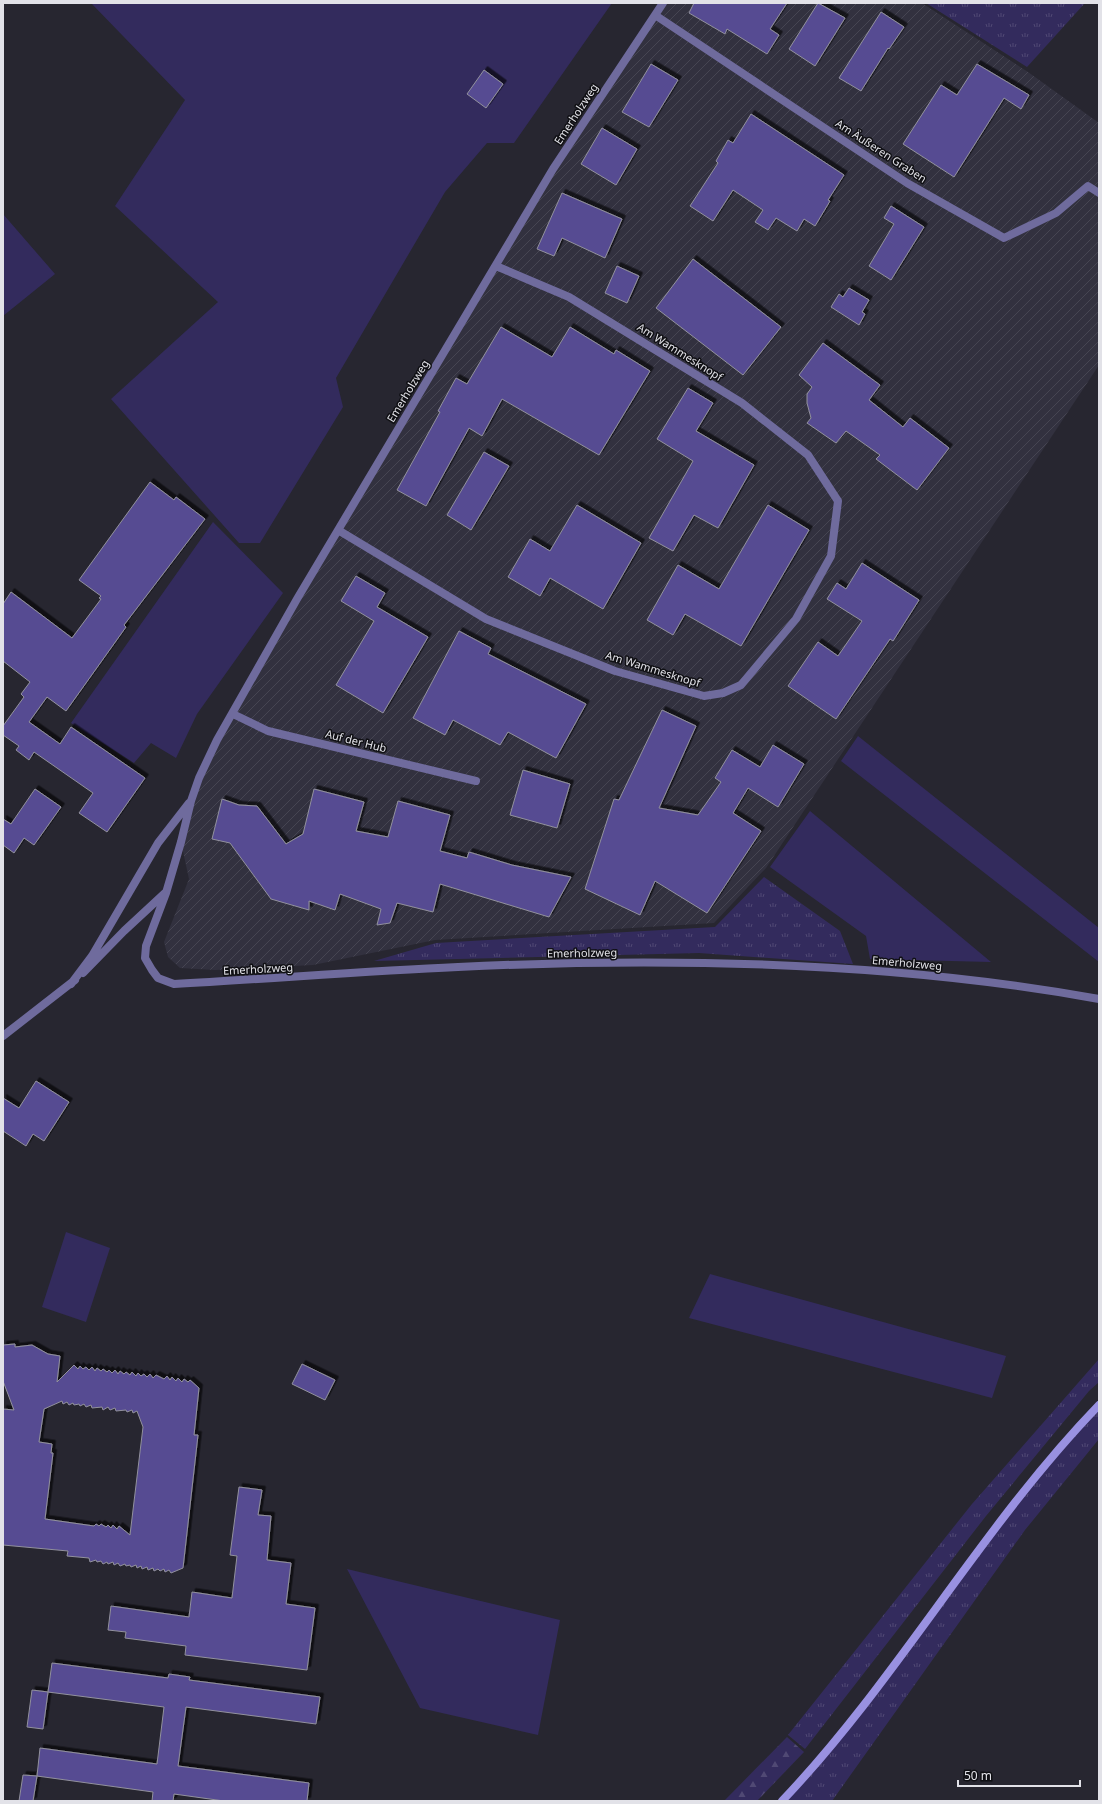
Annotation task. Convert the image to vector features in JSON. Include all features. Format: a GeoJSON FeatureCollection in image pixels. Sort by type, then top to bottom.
{"type":"FeatureCollection","features":[{"type":"Feature","properties":{"kind":"main road"},"geometry":{"type":"LineString","coordinates":[[782,1801],[816,1766],[859,1711],[1014,1503],[1099,1405]]}},
{"type":"Feature","properties":{"kind":"street","name":"Emerholzweg"},"geometry":{"type":"LineString","coordinates":[[662,3],[553,169],[338,530],[205,765],[191,801],[166,893],[146,946],[145,958],[158,978],[174,984],[457,967],[562,964],[712,963],[862,970],[954,978],[1046,989],[1099,999]]}},
{"type":"Feature","properties":{"kind":"street","name":"Am Äußeren Graben"},"geometry":{"type":"LineString","coordinates":[[655,15],[907,183],[1004,238],[1056,213],[1088,186],[1099,193]]}},
{"type":"Feature","properties":{"kind":"street","name":"Am Wammesknopf"},"geometry":{"type":"LineString","coordinates":[[338,530],[486,618],[615,671],[704,696],[723,693],[741,685],[796,619],[831,556],[838,501],[808,455],[742,403],[569,297],[496,266]]}},
{"type":"Feature","properties":{"kind":"street","name":"Auf der Hub"},"geometry":{"type":"LineString","coordinates":[[233,714],[268,731],[476,781]]}},
{"type":"Feature","properties":{"kind":"street","name":"Emerholzweg"},"geometry":{"type":"LineString","coordinates":[[71,984],[92,956],[158,844],[191,801]]}},
{"type":"Feature","properties":{"kind":"street","name":"Emerholzweg"},"geometry":{"type":"LineString","coordinates":[[3,1036],[92,966],[140,916],[166,893]]}},
{"type":"Feature","properties":{"kind":"shaded area"},"geometry":{"type":"Polygon","coordinates":[[[663,3],[922,3],[1028,72],[1099,123],[1099,365],[766,868],[714,923],[435,940],[313,965],[215,970],[180,968],[168,957],[164,942],[189,879],[181,842],[205,765],[217,740],[553,169],[663,3]]]}},
{"type":"Feature","properties":{"kind":"green space"},"geometry":{"type":"Polygon","coordinates":[[[91,3],[612,3],[514,143],[487,143],[445,192],[336,378],[343,407],[260,543],[239,543],[111,399],[218,302],[115,206],[185,100],[91,3]]]}},
{"type":"Feature","properties":{"kind":"green space"},"geometry":{"type":"Polygon","coordinates":[[[926,3],[1085,3],[1027,67],[926,3]]]}},
{"type":"Feature","properties":{"kind":"green space"},"geometry":{"type":"Polygon","coordinates":[[[3,214],[55,274],[3,316],[3,214]]]}},
{"type":"Feature","properties":{"kind":"green space"},"geometry":{"type":"Polygon","coordinates":[[[213,522],[283,593],[197,714],[176,758],[151,743],[134,763],[71,723],[213,522]]]}},
{"type":"Feature","properties":{"kind":"green space"},"geometry":{"type":"Polygon","coordinates":[[[858,736],[1099,928],[1099,962],[841,761],[858,736]]]}},
{"type":"Feature","properties":{"kind":"green space"},"geometry":{"type":"Polygon","coordinates":[[[810,811],[991,962],[870,959],[866,936],[770,867],[810,811]]]}},
{"type":"Feature","properties":{"kind":"green space"},"geometry":{"type":"Polygon","coordinates":[[[764,877],[840,931],[853,964],[699,953],[374,961],[436,943],[715,927],[764,877]]]}},
{"type":"Feature","properties":{"kind":"green space"},"geometry":{"type":"Polygon","coordinates":[[[66,1232],[110,1248],[86,1322],[42,1307],[66,1232]]]}},
{"type":"Feature","properties":{"kind":"green space"},"geometry":{"type":"Polygon","coordinates":[[[710,1274],[1006,1356],[992,1398],[689,1318],[710,1274]]]}},
{"type":"Feature","properties":{"kind":"green space"},"geometry":{"type":"Polygon","coordinates":[[[1099,1359],[1099,1382],[1089,1391],[986,1516],[805,1749],[788,1735],[972,1504],[1099,1359]]]}},
{"type":"Feature","properties":{"kind":"green space"},"geometry":{"type":"Polygon","coordinates":[[[1099,1405],[1099,1439],[1025,1530],[832,1801],[782,1801],[816,1766],[1014,1503],[1099,1405]]]}},
{"type":"Feature","properties":{"kind":"green space"},"geometry":{"type":"Polygon","coordinates":[[[347,1569],[560,1620],[538,1735],[420,1708],[347,1569]]]}},
{"type":"Feature","properties":{"kind":"green space"},"geometry":{"type":"Polygon","coordinates":[[[787,1737],[804,1752],[757,1801],[724,1801],[787,1737]]]}},
{"type":"Feature","properties":{"kind":"building"},"geometry":{"type":"Polygon","coordinates":[[[694,3],[787,3],[770,29],[779,35],[767,54],[727,29],[725,34],[689,13],[694,3]]]}},
{"type":"Feature","properties":{"kind":"building"},"geometry":{"type":"Polygon","coordinates":[[[818,3],[845,18],[815,66],[789,49],[818,3]]]}},
{"type":"Feature","properties":{"kind":"building"},"geometry":{"type":"Polygon","coordinates":[[[881,12],[904,27],[889,49],[888,48],[861,91],[839,78],[881,12]]]}},
{"type":"Feature","properties":{"kind":"building"},"geometry":{"type":"Polygon","coordinates":[[[651,64],[678,80],[649,127],[622,112],[651,64]]]}},
{"type":"Feature","properties":{"kind":"building"},"geometry":{"type":"Polygon","coordinates":[[[977,64],[1029,95],[1021,109],[1004,98],[954,177],[903,144],[941,85],[957,95],[977,64]]]}},
{"type":"Feature","properties":{"kind":"building"},"geometry":{"type":"Polygon","coordinates":[[[484,70],[503,84],[486,108],[467,94],[484,70]]]}},
{"type":"Feature","properties":{"kind":"building"},"geometry":{"type":"Polygon","coordinates":[[[751,114],[844,175],[828,200],[830,201],[815,226],[804,219],[797,231],[776,218],[768,230],[755,222],[763,210],[733,190],[713,221],[690,206],[718,163],[716,161],[728,140],[733,143],[751,114]]]}},
{"type":"Feature","properties":{"kind":"building"},"geometry":{"type":"Polygon","coordinates":[[[602,128],[637,149],[616,185],[581,164],[602,128]]]}},
{"type":"Feature","properties":{"kind":"building"},"geometry":{"type":"Polygon","coordinates":[[[562,193],[622,219],[605,258],[562,238],[554,256],[537,249],[562,193]]]}},
{"type":"Feature","properties":{"kind":"building"},"geometry":{"type":"Polygon","coordinates":[[[891,206],[924,227],[891,280],[869,266],[894,224],[884,218],[891,206]]]}},
{"type":"Feature","properties":{"kind":"building"},"geometry":{"type":"Polygon","coordinates":[[[693,259],[781,327],[743,375],[656,308],[693,259]]]}},
{"type":"Feature","properties":{"kind":"building"},"geometry":{"type":"Polygon","coordinates":[[[617,266],[639,276],[627,303],[605,293],[617,266]]]}},
{"type":"Feature","properties":{"kind":"building"},"geometry":{"type":"Polygon","coordinates":[[[849,288],[869,300],[862,312],[865,314],[859,325],[831,307],[839,294],[843,297],[849,288]]]}},
{"type":"Feature","properties":{"kind":"building"},"geometry":{"type":"Polygon","coordinates":[[[501,327],[552,357],[570,327],[614,354],[616,350],[650,371],[599,455],[502,399],[482,436],[469,428],[426,506],[397,490],[440,412],[438,411],[456,378],[467,384],[501,327]]]}},
{"type":"Feature","properties":{"kind":"building"},"geometry":{"type":"Polygon","coordinates":[[[823,343],[880,385],[869,400],[903,427],[910,418],[949,448],[917,490],[876,459],[880,455],[846,431],[836,443],[807,423],[811,418],[807,403],[807,394],[812,387],[799,375],[823,343]]]}},
{"type":"Feature","properties":{"kind":"building"},"geometry":{"type":"Polygon","coordinates":[[[688,388],[713,403],[696,431],[754,465],[718,528],[694,515],[673,551],[649,538],[693,461],[657,439],[688,388]]]}},
{"type":"Feature","properties":{"kind":"building"},"geometry":{"type":"Polygon","coordinates":[[[484,452],[509,466],[471,530],[447,515],[484,452]]]}},
{"type":"Feature","properties":{"kind":"building"},"geometry":{"type":"Polygon","coordinates":[[[150,482],[174,500],[176,497],[205,519],[124,625],[126,627],[66,711],[47,697],[29,722],[60,744],[71,727],[145,778],[107,832],[79,813],[93,793],[34,752],[29,760],[16,750],[19,746],[3,735],[3,726],[24,697],[21,694],[30,682],[3,661],[3,604],[11,592],[72,638],[101,599],[99,598],[101,596],[79,580],[150,482]]]}},
{"type":"Feature","properties":{"kind":"building"},"geometry":{"type":"Polygon","coordinates":[[[577,505],[641,543],[603,609],[550,578],[540,596],[508,577],[530,539],[550,551],[577,505]]]}},
{"type":"Feature","properties":{"kind":"building"},"geometry":{"type":"Polygon","coordinates":[[[768,505],[809,530],[741,646],[685,614],[673,635],[647,620],[678,565],[719,589],[768,505]]]}},
{"type":"Feature","properties":{"kind":"building"},"geometry":{"type":"Polygon","coordinates":[[[862,563],[919,600],[893,641],[890,639],[836,719],[788,686],[818,642],[838,656],[862,621],[827,599],[837,583],[846,589],[862,563]]]}},
{"type":"Feature","properties":{"kind":"building"},"geometry":{"type":"Polygon","coordinates":[[[356,576],[385,593],[377,607],[428,637],[383,713],[336,685],[374,621],[341,601],[356,576]]]}},
{"type":"Feature","properties":{"kind":"building"},"geometry":{"type":"Polygon","coordinates":[[[459,631],[491,648],[488,654],[586,704],[556,758],[508,732],[500,745],[453,720],[445,735],[413,718],[459,631]]]}},
{"type":"Feature","properties":{"kind":"building"},"geometry":{"type":"Polygon","coordinates":[[[662,710],[696,726],[659,808],[698,815],[721,782],[715,778],[732,750],[760,767],[773,745],[804,764],[778,807],[748,788],[733,813],[761,831],[707,913],[655,881],[640,915],[585,889],[614,799],[619,800],[662,710]]]}},
{"type":"Feature","properties":{"kind":"building"},"geometry":{"type":"Polygon","coordinates":[[[523,770],[570,784],[557,828],[510,815],[523,770]]]}},
{"type":"Feature","properties":{"kind":"building"},"geometry":{"type":"Polygon","coordinates":[[[35,789],[61,807],[34,845],[24,838],[14,853],[3,845],[3,819],[11,824],[35,789]]]}},
{"type":"Feature","properties":{"kind":"building"},"geometry":{"type":"Polygon","coordinates":[[[314,789],[364,802],[356,831],[388,837],[398,801],[450,815],[440,851],[467,858],[469,852],[512,865],[571,877],[549,917],[440,884],[433,912],[397,903],[390,923],[377,925],[381,909],[340,894],[335,910],[309,901],[309,910],[271,899],[230,843],[212,839],[222,799],[239,805],[257,806],[286,844],[303,834],[314,789]]]}},
{"type":"Feature","properties":{"kind":"building"},"geometry":{"type":"Polygon","coordinates":[[[36,1081],[69,1102],[44,1141],[33,1134],[26,1146],[3,1131],[3,1098],[19,1108],[36,1081]]]}},
{"type":"Feature","properties":{"kind":"building"},"geometry":{"type":"Polygon","coordinates":[[[15,1344],[15,1347],[32,1345],[48,1354],[60,1356],[57,1382],[74,1365],[78,1369],[80,1366],[83,1369],[86,1367],[89,1370],[92,1367],[95,1371],[97,1368],[101,1371],[103,1369],[107,1372],[109,1370],[112,1373],[115,1370],[118,1374],[120,1371],[124,1374],[126,1372],[130,1375],[132,1372],[136,1376],[138,1373],[141,1376],[144,1374],[147,1377],[150,1374],[153,1378],[156,1375],[164,1379],[167,1376],[170,1380],[172,1377],[176,1381],[178,1378],[182,1382],[184,1379],[188,1382],[190,1380],[199,1388],[194,1435],[198,1435],[183,1568],[171,1573],[169,1570],[165,1572],[164,1569],[154,1571],[153,1568],[148,1570],[147,1567],[142,1569],[141,1566],[137,1568],[136,1565],[131,1567],[130,1565],[126,1566],[125,1564],[120,1566],[118,1563],[114,1565],[113,1562],[103,1564],[101,1561],[97,1562],[96,1560],[90,1562],[89,1558],[67,1556],[68,1551],[3,1545],[3,1409],[14,1410],[3,1381],[3,1345],[15,1344]],[[62,1401],[44,1409],[39,1442],[52,1444],[51,1453],[53,1453],[45,1519],[94,1526],[96,1524],[99,1526],[101,1524],[106,1527],[108,1525],[111,1528],[113,1525],[117,1529],[119,1526],[130,1535],[143,1427],[137,1411],[133,1413],[132,1410],[127,1412],[126,1410],[116,1411],[115,1408],[110,1410],[108,1407],[103,1410],[102,1407],[92,1408],[91,1405],[86,1407],[84,1404],[80,1406],[79,1404],[74,1405],[73,1403],[69,1405],[67,1402],[63,1404],[62,1401]]]}},
{"type":"Feature","properties":{"kind":"building"},"geometry":{"type":"Polygon","coordinates":[[[302,1364],[335,1380],[325,1400],[292,1384],[302,1364]]]}},
{"type":"Feature","properties":{"kind":"building"},"geometry":{"type":"Polygon","coordinates":[[[239,1487],[262,1490],[258,1515],[271,1516],[267,1560],[291,1563],[286,1604],[315,1608],[307,1670],[185,1655],[186,1646],[125,1638],[126,1632],[108,1630],[111,1606],[189,1617],[192,1592],[232,1598],[237,1556],[230,1555],[239,1487]]]}},
{"type":"Feature","properties":{"kind":"building"},"geometry":{"type":"Polygon","coordinates":[[[52,1663],[168,1678],[169,1674],[190,1677],[189,1680],[320,1697],[316,1724],[186,1707],[178,1766],[309,1783],[307,1801],[224,1801],[174,1794],[173,1801],[152,1801],[153,1792],[37,1776],[40,1748],[157,1764],[164,1707],[48,1692],[52,1663]]]}},
{"type":"Feature","properties":{"kind":"building"},"geometry":{"type":"Polygon","coordinates":[[[32,1690],[48,1692],[43,1729],[27,1727],[32,1690]]]}},
{"type":"Feature","properties":{"kind":"building"},"geometry":{"type":"Polygon","coordinates":[[[23,1775],[37,1776],[33,1801],[19,1801],[23,1775]]]}}]}
